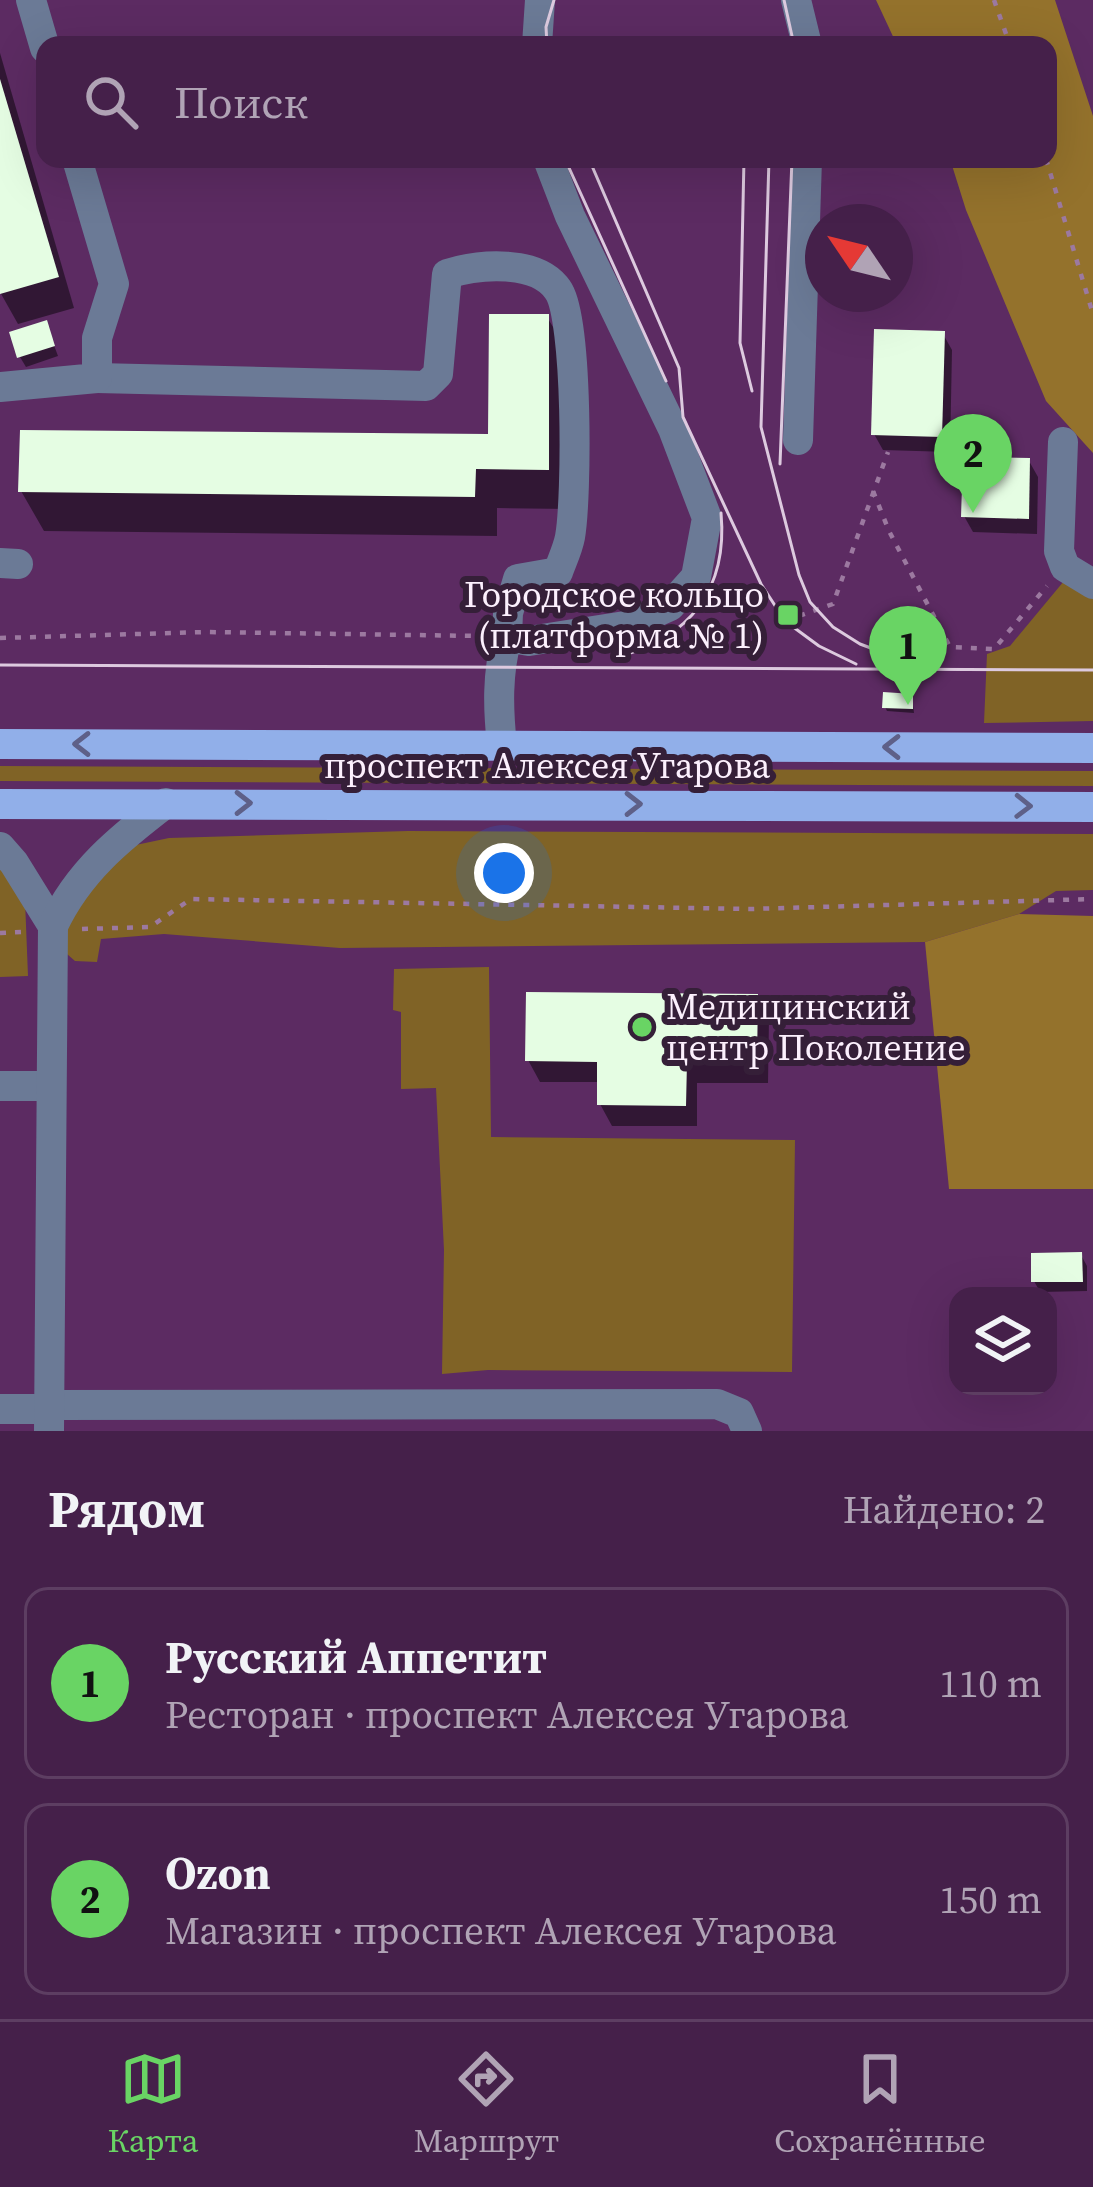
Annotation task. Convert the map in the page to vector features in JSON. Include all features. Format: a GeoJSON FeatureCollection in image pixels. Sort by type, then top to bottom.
{"type":"FeatureCollection","features":[{"type":"Feature","properties":{"kind":"main road","name":"проспект Алексея Угарова"},"geometry":{"type":"LineString","coordinates":[[0,744],[1093,748]]}},
{"type":"Feature","properties":{"kind":"main road","name":"проспект Алексея Угарова"},"geometry":{"type":"LineString","coordinates":[[0,804],[1093,807]]}},
{"type":"Feature","properties":{"kind":"lane"},"geometry":{"type":"LineString","coordinates":[[31,0],[42,36]]}},
{"type":"Feature","properties":{"kind":"lane"},"geometry":{"type":"LineString","coordinates":[[538,36],[540,0]]}},
{"type":"Feature","properties":{"kind":"lane"},"geometry":{"type":"LineString","coordinates":[[796,0],[805,36]]}},
{"type":"Feature","properties":{"kind":"lane"},"geometry":{"type":"LineString","coordinates":[[80,168],[114,284],[97,338],[97,378]]}},
{"type":"Feature","properties":{"kind":"lane"},"geometry":{"type":"LineString","coordinates":[[507,637],[529,641],[625,626],[670,606],[696,577],[706,518],[674,429],[570,216],[551,168]]}},
{"type":"Feature","properties":{"kind":"lane"},"geometry":{"type":"LineString","coordinates":[[798,440],[807,168]]}},
{"type":"Feature","properties":{"kind":"lane"},"geometry":{"type":"LineString","coordinates":[[0,387],[97,378],[426,386],[438,374],[447,274],[466,268],[535,270],[556,286],[568,308],[573,350],[570,538],[558,572],[513,578],[500,660],[502,746]]}},
{"type":"Feature","properties":{"kind":"lane"},"geometry":{"type":"LineString","coordinates":[[1063,442],[1059,551],[1065,567],[1093,584]]}},
{"type":"Feature","properties":{"kind":"lane"},"geometry":{"type":"LineString","coordinates":[[49,1415],[53,928],[67,896],[90,867],[166,802]]}},
{"type":"Feature","properties":{"kind":"lane"},"geometry":{"type":"LineString","coordinates":[[0,847],[53,928]]}},
{"type":"Feature","properties":{"kind":"lane"},"geometry":{"type":"LineString","coordinates":[[0,1086],[51,1086]]}},
{"type":"Feature","properties":{"kind":"lane"},"geometry":{"type":"LineString","coordinates":[[0,1409],[49,1415],[717,1404],[739,1413],[747,1431]]}},
{"type":"Feature","properties":{"kind":"path"},"geometry":{"type":"LineString","coordinates":[[994,0],[1007,36]]}},
{"type":"Feature","properties":{"kind":"path"},"geometry":{"type":"LineString","coordinates":[[1049,168],[1093,314]]}},
{"type":"Feature","properties":{"kind":"path"},"geometry":{"type":"LineString","coordinates":[[785,621],[833,604],[888,452]]}},
{"type":"Feature","properties":{"kind":"path"},"geometry":{"type":"LineString","coordinates":[[873,490],[889,531],[950,647],[994,649],[1065,567]]}},
{"type":"Feature","properties":{"kind":"path"},"geometry":{"type":"LineString","coordinates":[[0,638],[207,632],[507,637]]}},
{"type":"Feature","properties":{"kind":"path"},"geometry":{"type":"LineString","coordinates":[[0,933],[149,927],[190,899],[750,909],[1093,899]]}},
{"type":"Feature","properties":{"kind":"shaded area"},"geometry":{"type":"Polygon","coordinates":[[[876,0],[1055,0],[1093,116],[1093,453],[1046,401],[953,168],[1057,168],[1057,36],[893,36],[876,0]]]}},
{"type":"Feature","properties":{"kind":"shaded area"},"geometry":{"type":"Polygon","coordinates":[[[1064,581],[1093,596],[1093,721],[984,723],[987,654],[1010,646],[1064,581]]]}},
{"type":"Feature","properties":{"kind":"shaded area"},"geometry":{"type":"Polygon","coordinates":[[[0,766],[1093,771],[1093,786],[0,781],[0,766]]]}},
{"type":"Feature","properties":{"kind":"shaded area"},"geometry":{"type":"Polygon","coordinates":[[[408,831],[1093,834],[1093,890],[1056,891],[1019,914],[925,942],[340,948],[164,934],[101,939],[97,962],[75,961],[67,954],[67,921],[75,905],[131,846],[169,838],[408,831]]]}},
{"type":"Feature","properties":{"kind":"shaded area"},"geometry":{"type":"Polygon","coordinates":[[[0,861],[25,900],[28,976],[0,977],[0,861]]]}},
{"type":"Feature","properties":{"kind":"shaded area"},"geometry":{"type":"Polygon","coordinates":[[[1019,914],[1093,916],[1093,1189],[949,1189],[925,942],[1019,914]]]}},
{"type":"Feature","properties":{"kind":"shaded area"},"geometry":{"type":"Polygon","coordinates":[[[489,967],[491,1137],[795,1140],[792,1372],[488,1370],[442,1374],[444,1250],[436,1088],[401,1089],[401,1012],[393,1010],[394,969],[489,967]]]}},
{"type":"Feature","properties":{"kind":"building"},"geometry":{"type":"Polygon","coordinates":[[[0,79],[59,277],[0,294],[0,79]]]}},
{"type":"Feature","properties":{"kind":"building"},"geometry":{"type":"Polygon","coordinates":[[[489,314],[549,314],[549,470],[476,469],[475,497],[18,492],[20,430],[488,434],[489,314]]]}},
{"type":"Feature","properties":{"kind":"building"},"geometry":{"type":"Polygon","coordinates":[[[47,320],[55,346],[17,358],[9,332],[47,320]]]}},
{"type":"Feature","properties":{"kind":"building"},"geometry":{"type":"Polygon","coordinates":[[[874,329],[945,331],[942,437],[871,435],[874,329]]]}},
{"type":"Feature","properties":{"kind":"building"},"geometry":{"type":"Polygon","coordinates":[[[963,457],[1030,458],[1029,519],[961,517],[963,457]]]}},
{"type":"Feature","properties":{"kind":"building"},"geometry":{"type":"Polygon","coordinates":[[[883,692],[913,694],[913,709],[882,708],[883,692]]]}},
{"type":"Feature","properties":{"kind":"building","name":"Медицинский центр Поколение"},"geometry":{"type":"Polygon","coordinates":[[[526,992],[758,994],[757,1063],[687,1062],[686,1106],[597,1105],[597,1062],[525,1061],[526,992]]]}},
{"type":"Feature","properties":{"kind":"building"},"geometry":{"type":"Polygon","coordinates":[[[1082,1252],[1083,1282],[1031,1282],[1031,1253],[1082,1252]]]}},
{"type":"Feature","properties":{"kind":"tram line"},"geometry":{"type":"LineString","coordinates":[[546,36],[554,0]]}},
{"type":"Feature","properties":{"kind":"tram line"},"geometry":{"type":"LineString","coordinates":[[784,0],[792,36]]}},
{"type":"Feature","properties":{"kind":"tram line"},"geometry":{"type":"LineString","coordinates":[[569,168],[666,381]]}},
{"type":"Feature","properties":{"kind":"tram line"},"geometry":{"type":"LineString","coordinates":[[593,168],[679,368],[683,417],[761,584],[785,621],[819,646],[856,664]]}},
{"type":"Feature","properties":{"kind":"tram line"},"geometry":{"type":"LineString","coordinates":[[744,168],[740,343],[752,391]]}},
{"type":"Feature","properties":{"kind":"tram line"},"geometry":{"type":"LineString","coordinates":[[769,168],[761,427],[799,575],[810,602],[833,627],[860,644],[903,660]]}},
{"type":"Feature","properties":{"kind":"tram line"},"geometry":{"type":"LineString","coordinates":[[780,464],[792,168]]}},
{"type":"Feature","properties":{"kind":"tram line"},"geometry":{"type":"LineString","coordinates":[[617,657],[665,637],[699,606],[718,565],[721,513]]}},
{"type":"Feature","properties":{"kind":"tram line"},"geometry":{"type":"LineString","coordinates":[[0,665],[1093,670]]}},
{"type":"Feature","properties":{"kind":"place","name":"Ozon"},"geometry":{"type":"Point","coordinates":[973,513]}},
{"type":"Feature","properties":{"kind":"place","name":"Городское кольцо (платформа № 1)"},"geometry":{"type":"Point","coordinates":[788,615]}},
{"type":"Feature","properties":{"kind":"place","name":"Русский Аппетит"},"geometry":{"type":"Point","coordinates":[908,705]}},
{"type":"Feature","properties":{"kind":"place","name":"Медицинский центр Поколение"},"geometry":{"type":"Point","coordinates":[642,1027]}}]}
